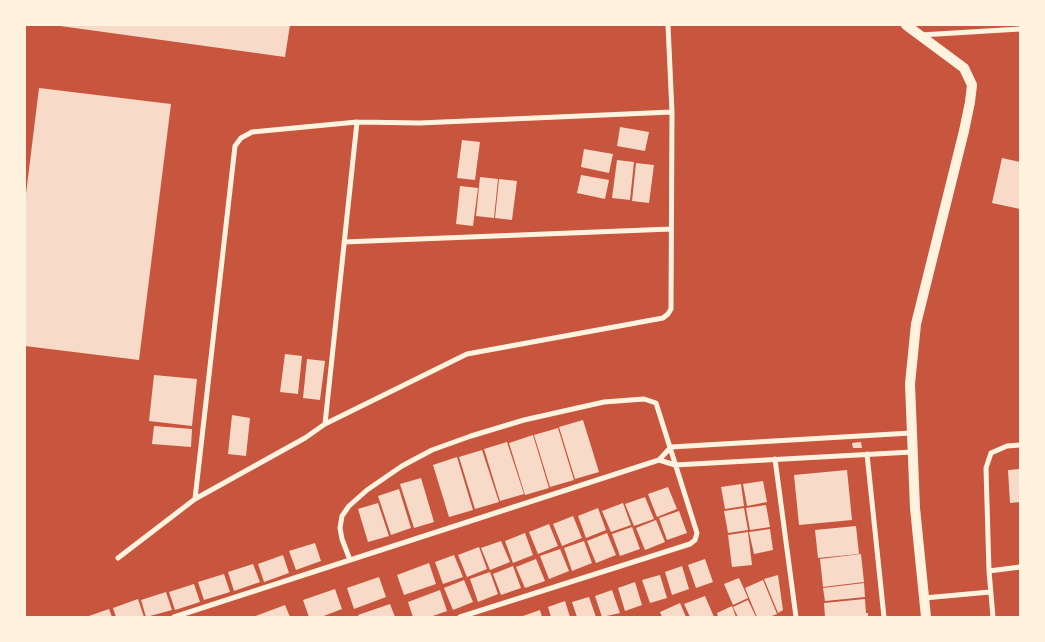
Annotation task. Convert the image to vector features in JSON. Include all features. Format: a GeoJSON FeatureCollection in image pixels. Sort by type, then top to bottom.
{"type":"FeatureCollection","features":[{"type":"Feature","properties":{"kind":"main road"},"geometry":{"type":"LineString","coordinates":[[906,25],[964,68],[972,85],[964,131],[916,324],[910,384],[915,508],[926,617]]}},
{"type":"Feature","properties":{"kind":"street"},"geometry":{"type":"LineString","coordinates":[[118,558],[195,499],[305,438],[325,424],[467,354],[664,318],[671,309],[672,112],[668,25]]}},
{"type":"Feature","properties":{"kind":"street"},"geometry":{"type":"LineString","coordinates":[[919,35],[1020,30]]}},
{"type":"Feature","properties":{"kind":"street"},"geometry":{"type":"LineString","coordinates":[[195,499],[235,146],[241,138],[252,132],[357,122],[420,123],[672,112]]}},
{"type":"Feature","properties":{"kind":"street"},"geometry":{"type":"LineString","coordinates":[[325,424],[357,122]]}},
{"type":"Feature","properties":{"kind":"street"},"geometry":{"type":"LineString","coordinates":[[344,242],[671,229]]}},
{"type":"Feature","properties":{"kind":"street"},"geometry":{"type":"LineString","coordinates":[[350,560],[340,528],[342,516],[349,506],[367,490],[402,466],[432,450],[524,420],[604,402],[644,399],[656,404],[698,533],[695,540],[690,544],[460,617]]}},
{"type":"Feature","properties":{"kind":"street"},"geometry":{"type":"LineString","coordinates":[[174,617],[658,460],[671,447],[911,433]]}},
{"type":"Feature","properties":{"kind":"street"},"geometry":{"type":"LineString","coordinates":[[993,617],[989,571],[986,468],[991,453],[1007,446],[1020,445]]}},
{"type":"Feature","properties":{"kind":"street"},"geometry":{"type":"LineString","coordinates":[[658,460],[676,464],[912,452]]}},
{"type":"Feature","properties":{"kind":"street"},"geometry":{"type":"LineString","coordinates":[[867,454],[884,617]]}},
{"type":"Feature","properties":{"kind":"street"},"geometry":{"type":"LineString","coordinates":[[775,459],[796,617]]}},
{"type":"Feature","properties":{"kind":"street"},"geometry":{"type":"LineString","coordinates":[[989,571],[1020,568]]}},
{"type":"Feature","properties":{"kind":"street"},"geometry":{"type":"LineString","coordinates":[[924,598],[990,592]]}},
{"type":"Feature","properties":{"kind":"building"},"geometry":{"type":"Polygon","coordinates":[[[53,25],[290,25],[285,57],[53,25]]]}},
{"type":"Feature","properties":{"kind":"building"},"geometry":{"type":"Polygon","coordinates":[[[39,88],[171,104],[139,360],[25,346],[25,202],[39,88]]]}},
{"type":"Feature","properties":{"kind":"building"},"geometry":{"type":"Polygon","coordinates":[[[620,127],[649,132],[645,151],[617,146],[620,127]]]}},
{"type":"Feature","properties":{"kind":"building"},"geometry":{"type":"Polygon","coordinates":[[[462,140],[480,142],[475,180],[457,178],[462,140]]]}},
{"type":"Feature","properties":{"kind":"building"},"geometry":{"type":"Polygon","coordinates":[[[584,149],[613,154],[609,173],[581,167],[584,149]]]}},
{"type":"Feature","properties":{"kind":"building"},"geometry":{"type":"Polygon","coordinates":[[[1002,158],[1020,162],[1020,209],[992,203],[1002,158]]]}},
{"type":"Feature","properties":{"kind":"building"},"geometry":{"type":"Polygon","coordinates":[[[617,160],[634,162],[630,200],[612,198],[617,160]]]}},
{"type":"Feature","properties":{"kind":"building"},"geometry":{"type":"Polygon","coordinates":[[[636,163],[654,165],[649,203],[632,201],[636,163]]]}},
{"type":"Feature","properties":{"kind":"building"},"geometry":{"type":"Polygon","coordinates":[[[581,175],[609,180],[605,199],[577,193],[581,175]]]}},
{"type":"Feature","properties":{"kind":"building"},"geometry":{"type":"Polygon","coordinates":[[[480,177],[498,179],[494,218],[476,216],[480,177]]]}},
{"type":"Feature","properties":{"kind":"building"},"geometry":{"type":"Polygon","coordinates":[[[499,179],[517,181],[512,220],[495,218],[499,179]]]}},
{"type":"Feature","properties":{"kind":"building"},"geometry":{"type":"Polygon","coordinates":[[[460,186],[478,188],[473,226],[456,224],[460,186]]]}},
{"type":"Feature","properties":{"kind":"building"},"geometry":{"type":"Polygon","coordinates":[[[285,354],[302,356],[298,394],[280,392],[285,354]]]}},
{"type":"Feature","properties":{"kind":"building"},"geometry":{"type":"Polygon","coordinates":[[[307,359],[325,361],[320,400],[303,398],[307,359]]]}},
{"type":"Feature","properties":{"kind":"building"},"geometry":{"type":"Polygon","coordinates":[[[154,375],[197,379],[192,426],[149,421],[154,375]]]}},
{"type":"Feature","properties":{"kind":"building"},"geometry":{"type":"Polygon","coordinates":[[[232,415],[250,418],[246,456],[228,454],[232,415]]]}},
{"type":"Feature","properties":{"kind":"building"},"geometry":{"type":"Polygon","coordinates":[[[583,420],[599,472],[575,479],[559,427],[583,420]]]}},
{"type":"Feature","properties":{"kind":"building"},"geometry":{"type":"Polygon","coordinates":[[[154,426],[192,429],[191,447],[152,444],[154,426]]]}},
{"type":"Feature","properties":{"kind":"building"},"geometry":{"type":"Polygon","coordinates":[[[558,428],[574,480],[550,487],[534,435],[558,428]]]}},
{"type":"Feature","properties":{"kind":"building"},"geometry":{"type":"Polygon","coordinates":[[[533,435],[549,488],[525,495],[509,443],[533,435]]]}},
{"type":"Feature","properties":{"kind":"building"},"geometry":{"type":"Polygon","coordinates":[[[507,442],[524,494],[500,501],[484,449],[507,442]]]}},
{"type":"Feature","properties":{"kind":"building"},"geometry":{"type":"Polygon","coordinates":[[[861,442],[862,448],[853,448],[852,443],[861,442]]]}},
{"type":"Feature","properties":{"kind":"building"},"geometry":{"type":"Polygon","coordinates":[[[482,450],[499,502],[475,509],[459,457],[482,450]]]}},
{"type":"Feature","properties":{"kind":"building"},"geometry":{"type":"Polygon","coordinates":[[[457,457],[473,510],[449,517],[433,465],[457,457]]]}},
{"type":"Feature","properties":{"kind":"building"},"geometry":{"type":"Polygon","coordinates":[[[1020,469],[1020,502],[1010,503],[1008,470],[1020,469]]]}},
{"type":"Feature","properties":{"kind":"building"},"geometry":{"type":"Polygon","coordinates":[[[847,470],[852,520],[799,525],[794,475],[847,470]]]}},
{"type":"Feature","properties":{"kind":"building"},"geometry":{"type":"Polygon","coordinates":[[[421,478],[434,522],[414,528],[400,484],[421,478]]]}},
{"type":"Feature","properties":{"kind":"building"},"geometry":{"type":"Polygon","coordinates":[[[763,481],[767,502],[747,506],[743,484],[763,481]]]}},
{"type":"Feature","properties":{"kind":"building"},"geometry":{"type":"Polygon","coordinates":[[[741,484],[744,506],[725,509],[721,487],[741,484]]]}},
{"type":"Feature","properties":{"kind":"building"},"geometry":{"type":"Polygon","coordinates":[[[668,487],[677,509],[657,517],[648,494],[668,487]]]}},
{"type":"Feature","properties":{"kind":"building"},"geometry":{"type":"Polygon","coordinates":[[[399,489],[411,528],[391,535],[378,496],[399,489]]]}},
{"type":"Feature","properties":{"kind":"building"},"geometry":{"type":"Polygon","coordinates":[[[645,497],[654,519],[634,526],[625,504],[645,497]]]}},
{"type":"Feature","properties":{"kind":"building"},"geometry":{"type":"Polygon","coordinates":[[[378,503],[389,536],[368,542],[358,509],[378,503]]]}},
{"type":"Feature","properties":{"kind":"building"},"geometry":{"type":"Polygon","coordinates":[[[623,503],[631,525],[611,532],[602,511],[623,503]]]}},
{"type":"Feature","properties":{"kind":"building"},"geometry":{"type":"Polygon","coordinates":[[[766,505],[770,527],[750,530],[746,508],[766,505]]]}},
{"type":"Feature","properties":{"kind":"building"},"geometry":{"type":"Polygon","coordinates":[[[598,508],[606,530],[586,538],[578,516],[598,508]]]}},
{"type":"Feature","properties":{"kind":"building"},"geometry":{"type":"Polygon","coordinates":[[[744,508],[748,530],[728,533],[724,511],[744,508]]]}},
{"type":"Feature","properties":{"kind":"building"},"geometry":{"type":"Polygon","coordinates":[[[679,511],[687,533],[667,540],[659,518],[679,511]]]}},
{"type":"Feature","properties":{"kind":"building"},"geometry":{"type":"Polygon","coordinates":[[[573,516],[582,538],[562,546],[553,524],[573,516]]]}},
{"type":"Feature","properties":{"kind":"building"},"geometry":{"type":"Polygon","coordinates":[[[656,520],[665,542],[645,550],[636,528],[656,520]]]}},
{"type":"Feature","properties":{"kind":"building"},"geometry":{"type":"Polygon","coordinates":[[[549,524],[558,546],[538,554],[529,532],[549,524]]]}},
{"type":"Feature","properties":{"kind":"building"},"geometry":{"type":"Polygon","coordinates":[[[856,526],[859,554],[818,558],[815,530],[856,526]]]}},
{"type":"Feature","properties":{"kind":"building"},"geometry":{"type":"Polygon","coordinates":[[[632,527],[640,549],[620,556],[612,534],[632,527]]]}},
{"type":"Feature","properties":{"kind":"building"},"geometry":{"type":"Polygon","coordinates":[[[770,529],[773,550],[754,554],[749,532],[770,529]]]}},
{"type":"Feature","properties":{"kind":"building"},"geometry":{"type":"Polygon","coordinates":[[[748,532],[752,565],[732,567],[728,535],[748,532]]]}},
{"type":"Feature","properties":{"kind":"building"},"geometry":{"type":"Polygon","coordinates":[[[525,533],[533,555],[513,563],[505,541],[525,533]]]}},
{"type":"Feature","properties":{"kind":"building"},"geometry":{"type":"Polygon","coordinates":[[[607,533],[616,555],[596,563],[587,541],[607,533]]]}},
{"type":"Feature","properties":{"kind":"building"},"geometry":{"type":"Polygon","coordinates":[[[501,541],[510,562],[490,570],[481,548],[501,541]]]}},
{"type":"Feature","properties":{"kind":"building"},"geometry":{"type":"Polygon","coordinates":[[[584,541],[592,563],[572,571],[564,548],[584,541]]]}},
{"type":"Feature","properties":{"kind":"building"},"geometry":{"type":"Polygon","coordinates":[[[315,543],[321,561],[296,570],[289,551],[315,543]]]}},
{"type":"Feature","properties":{"kind":"building"},"geometry":{"type":"Polygon","coordinates":[[[479,547],[487,569],[467,577],[458,555],[479,547]]]}},
{"type":"Feature","properties":{"kind":"building"},"geometry":{"type":"Polygon","coordinates":[[[560,549],[569,571],[549,579],[540,556],[560,549]]]}},
{"type":"Feature","properties":{"kind":"building"},"geometry":{"type":"Polygon","coordinates":[[[861,554],[864,582],[823,587],[820,559],[861,554]]]}},
{"type":"Feature","properties":{"kind":"building"},"geometry":{"type":"Polygon","coordinates":[[[283,555],[289,573],[264,582],[258,564],[283,555]]]}},
{"type":"Feature","properties":{"kind":"building"},"geometry":{"type":"Polygon","coordinates":[[[454,555],[463,577],[443,584],[435,562],[454,555]]]}},
{"type":"Feature","properties":{"kind":"building"},"geometry":{"type":"Polygon","coordinates":[[[536,559],[545,581],[525,588],[516,567],[536,559]]]}},
{"type":"Feature","properties":{"kind":"building"},"geometry":{"type":"Polygon","coordinates":[[[705,559],[713,582],[696,588],[688,565],[705,559]]]}},
{"type":"Feature","properties":{"kind":"building"},"geometry":{"type":"Polygon","coordinates":[[[429,563],[436,584],[404,595],[397,575],[429,563]]]}},
{"type":"Feature","properties":{"kind":"building"},"geometry":{"type":"Polygon","coordinates":[[[253,564],[260,582],[234,591],[228,572],[253,564]]]}},
{"type":"Feature","properties":{"kind":"building"},"geometry":{"type":"Polygon","coordinates":[[[513,566],[521,588],[501,595],[493,574],[513,566]]]}},
{"type":"Feature","properties":{"kind":"building"},"geometry":{"type":"Polygon","coordinates":[[[682,566],[689,589],[672,595],[665,572],[682,566]]]}},
{"type":"Feature","properties":{"kind":"building"},"geometry":{"type":"Polygon","coordinates":[[[490,572],[498,594],[478,602],[470,579],[490,572]]]}},
{"type":"Feature","properties":{"kind":"building"},"geometry":{"type":"Polygon","coordinates":[[[224,574],[230,592],[204,600],[198,582],[224,574]]]}},
{"type":"Feature","properties":{"kind":"building"},"geometry":{"type":"Polygon","coordinates":[[[660,575],[667,598],[650,603],[642,580],[660,575]]]}},
{"type":"Feature","properties":{"kind":"building"},"geometry":{"type":"Polygon","coordinates":[[[778,575],[783,610],[778,613],[764,579],[778,575]]]}},
{"type":"Feature","properties":{"kind":"building"},"geometry":{"type":"Polygon","coordinates":[[[379,577],[386,597],[354,609],[347,588],[379,577]]]}},
{"type":"Feature","properties":{"kind":"building"},"geometry":{"type":"Polygon","coordinates":[[[739,578],[748,598],[733,605],[724,584],[739,578]]]}},
{"type":"Feature","properties":{"kind":"building"},"geometry":{"type":"Polygon","coordinates":[[[464,580],[473,602],[453,610],[444,588],[464,580]]]}},
{"type":"Feature","properties":{"kind":"building"},"geometry":{"type":"Polygon","coordinates":[[[763,580],[777,614],[769,617],[757,617],[745,588],[763,580]]]}},
{"type":"Feature","properties":{"kind":"building"},"geometry":{"type":"Polygon","coordinates":[[[635,582],[642,605],[625,611],[618,588],[635,582]]]}},
{"type":"Feature","properties":{"kind":"building"},"geometry":{"type":"Polygon","coordinates":[[[864,583],[865,597],[825,601],[823,588],[864,583]]]}},
{"type":"Feature","properties":{"kind":"building"},"geometry":{"type":"Polygon","coordinates":[[[194,584],[200,602],[175,610],[169,592],[194,584]]]}},
{"type":"Feature","properties":{"kind":"building"},"geometry":{"type":"Polygon","coordinates":[[[335,589],[342,609],[321,617],[309,617],[303,600],[335,589]]]}},
{"type":"Feature","properties":{"kind":"building"},"geometry":{"type":"Polygon","coordinates":[[[440,590],[447,611],[430,617],[413,617],[408,602],[440,590]]]}},
{"type":"Feature","properties":{"kind":"building"},"geometry":{"type":"Polygon","coordinates":[[[612,590],[620,613],[602,617],[595,596],[612,590]]]}},
{"type":"Feature","properties":{"kind":"building"},"geometry":{"type":"Polygon","coordinates":[[[166,592],[172,610],[146,617],[141,600],[166,592]]]}},
{"type":"Feature","properties":{"kind":"building"},"geometry":{"type":"Polygon","coordinates":[[[705,596],[714,617],[690,617],[684,604],[705,596]]]}},
{"type":"Feature","properties":{"kind":"building"},"geometry":{"type":"Polygon","coordinates":[[[589,597],[596,617],[577,617],[572,602],[589,597]]]}},
{"type":"Feature","properties":{"kind":"building"},"geometry":{"type":"Polygon","coordinates":[[[138,599],[144,617],[116,617],[113,608],[138,599]]]}},
{"type":"Feature","properties":{"kind":"building"},"geometry":{"type":"Polygon","coordinates":[[[865,599],[868,617],[825,617],[824,603],[865,599]]]}},
{"type":"Feature","properties":{"kind":"building"},"geometry":{"type":"Polygon","coordinates":[[[748,600],[756,617],[738,617],[733,607],[748,600]]]}},
{"type":"Feature","properties":{"kind":"building"},"geometry":{"type":"Polygon","coordinates":[[[565,601],[570,617],[551,617],[548,607],[565,601]]]}},
{"type":"Feature","properties":{"kind":"building"},"geometry":{"type":"Polygon","coordinates":[[[680,603],[686,617],[662,617],[660,612],[680,603]]]}},
{"type":"Feature","properties":{"kind":"building"},"geometry":{"type":"Polygon","coordinates":[[[390,604],[395,617],[359,617],[358,615],[390,604]]]}},
{"type":"Feature","properties":{"kind":"building"},"geometry":{"type":"Polygon","coordinates":[[[285,605],[290,617],[253,617],[285,605]]]}},
{"type":"Feature","properties":{"kind":"building"},"geometry":{"type":"Polygon","coordinates":[[[732,606],[736,617],[718,617],[717,613],[732,606]]]}},
{"type":"Feature","properties":{"kind":"building"},"geometry":{"type":"Polygon","coordinates":[[[109,609],[112,617],[86,617],[109,609]]]}},
{"type":"Feature","properties":{"kind":"building"},"geometry":{"type":"Polygon","coordinates":[[[540,610],[542,617],[520,617],[540,610]]]}}]}
